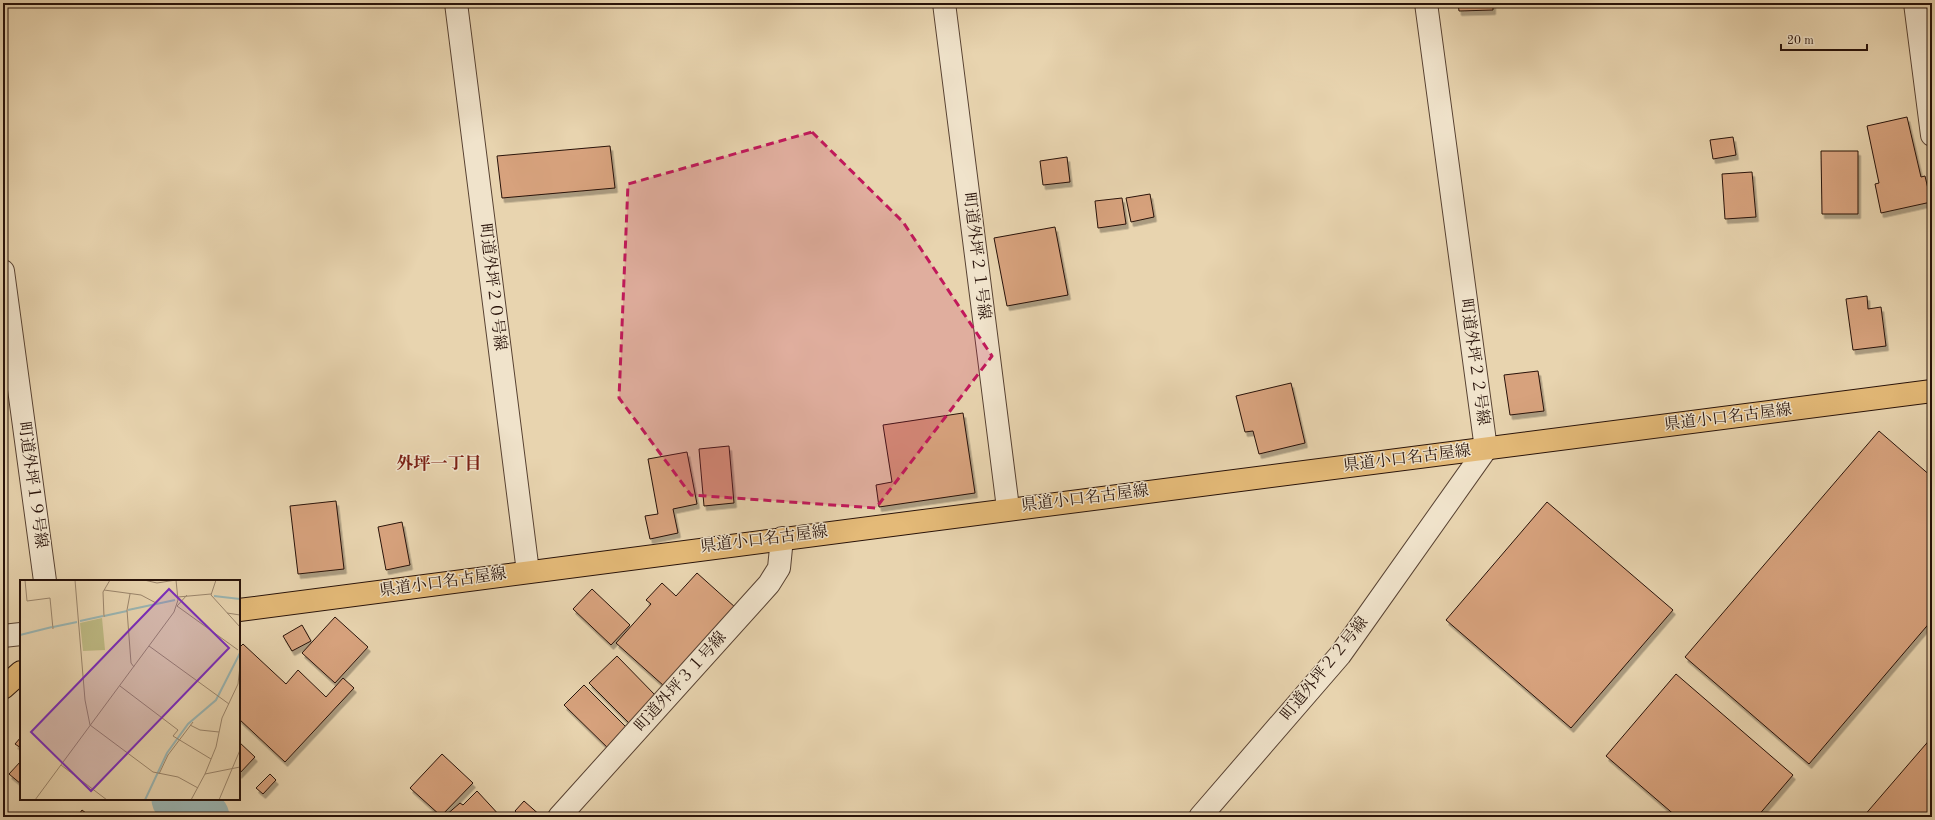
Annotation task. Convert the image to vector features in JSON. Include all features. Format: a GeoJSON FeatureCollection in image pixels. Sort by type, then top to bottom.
{"type":"FeatureCollection","features":[{"type":"Feature","properties":{"kind":"main road","name":"県道小口名古屋線"},"geometry":{"type":"LineString","coordinates":[[240,610],[1008,508],[1486,449],[1932,391]]}},
{"type":"Feature","properties":{"kind":"street","name":"町道外坪２０号線"},"geometry":{"type":"LineString","coordinates":[[456,3],[528,572]]}},
{"type":"Feature","properties":{"kind":"street","name":"町道外坪２１号線"},"geometry":{"type":"LineString","coordinates":[[944,3],[1008,508]]}},
{"type":"Feature","properties":{"kind":"street","name":"町道外坪２２号線"},"geometry":{"type":"LineString","coordinates":[[1200,817],[1340,655],[1486,449],[1426,3]]}},
{"type":"Feature","properties":{"kind":"street"},"geometry":{"type":"LineString","coordinates":[[1915,3],[1932,135]]}},
{"type":"Feature","properties":{"kind":"street","name":"町道外坪１９号線"},"geometry":{"type":"LineString","coordinates":[[3,271],[45,580]]}},
{"type":"Feature","properties":{"kind":"street","name":"町道外坪３１号線"},"geometry":{"type":"LineString","coordinates":[[559,817],[769,584],[779,568],[782,538]]}},
{"type":"Feature","properties":{"kind":"street"},"geometry":{"type":"LineString","coordinates":[[3,636],[20,634]]}},
{"type":"Feature","properties":{"kind":"highlighted area"},"geometry":{"type":"Polygon","coordinates":[[[812,132],[903,222],[992,356],[876,508],[691,495],[619,398],[628,184],[812,132]]]}},
{"type":"Feature","properties":{"kind":"building"},"geometry":{"type":"Polygon","coordinates":[[[1458,3],[1493,3],[1493,10],[1459,11],[1458,3]]]}},
{"type":"Feature","properties":{"kind":"building"},"geometry":{"type":"Polygon","coordinates":[[[1907,117],[1921,177],[1925,176],[1931,202],[1881,213],[1875,184],[1879,183],[1867,126],[1907,117]]]}},
{"type":"Feature","properties":{"kind":"building"},"geometry":{"type":"Polygon","coordinates":[[[1733,137],[1736,155],[1713,159],[1710,140],[1733,137]]]}},
{"type":"Feature","properties":{"kind":"building"},"geometry":{"type":"Polygon","coordinates":[[[610,146],[615,188],[502,198],[497,156],[610,146]]]}},
{"type":"Feature","properties":{"kind":"building"},"geometry":{"type":"Polygon","coordinates":[[[1821,151],[1858,151],[1858,214],[1822,214],[1821,151]]]}},
{"type":"Feature","properties":{"kind":"building"},"geometry":{"type":"Polygon","coordinates":[[[1067,157],[1070,182],[1043,185],[1040,161],[1067,157]]]}},
{"type":"Feature","properties":{"kind":"building"},"geometry":{"type":"Polygon","coordinates":[[[1752,172],[1756,217],[1725,219],[1722,174],[1752,172]]]}},
{"type":"Feature","properties":{"kind":"building"},"geometry":{"type":"Polygon","coordinates":[[[1150,194],[1154,217],[1131,222],[1126,198],[1150,194]]]}},
{"type":"Feature","properties":{"kind":"building"},"geometry":{"type":"Polygon","coordinates":[[[1122,198],[1126,224],[1098,228],[1095,201],[1122,198]]]}},
{"type":"Feature","properties":{"kind":"building"},"geometry":{"type":"Polygon","coordinates":[[[1055,227],[1068,295],[1007,306],[994,238],[1055,227]]]}},
{"type":"Feature","properties":{"kind":"building"},"geometry":{"type":"Polygon","coordinates":[[[1867,296],[1868,309],[1881,307],[1886,346],[1853,350],[1846,299],[1867,296]]]}},
{"type":"Feature","properties":{"kind":"building"},"geometry":{"type":"Polygon","coordinates":[[[1538,371],[1544,411],[1510,415],[1504,375],[1538,371]]]}},
{"type":"Feature","properties":{"kind":"building"},"geometry":{"type":"Polygon","coordinates":[[[1291,383],[1305,443],[1259,454],[1253,431],[1245,432],[1236,396],[1291,383]]]}},
{"type":"Feature","properties":{"kind":"building"},"geometry":{"type":"Polygon","coordinates":[[[963,413],[975,493],[879,507],[876,485],[892,482],[883,425],[963,413]]]}},
{"type":"Feature","properties":{"kind":"building"},"geometry":{"type":"Polygon","coordinates":[[[1879,431],[1932,477],[1932,620],[1809,764],[1685,657],[1879,431]]]}},
{"type":"Feature","properties":{"kind":"building"},"geometry":{"type":"Polygon","coordinates":[[[729,446],[734,503],[704,506],[699,449],[729,446]]]}},
{"type":"Feature","properties":{"kind":"building"},"geometry":{"type":"Polygon","coordinates":[[[687,452],[697,504],[673,509],[678,533],[650,539],[645,516],[658,514],[648,459],[687,452]]]}},
{"type":"Feature","properties":{"kind":"building"},"geometry":{"type":"Polygon","coordinates":[[[336,501],[344,569],[298,574],[290,506],[336,501]]]}},
{"type":"Feature","properties":{"kind":"building"},"geometry":{"type":"Polygon","coordinates":[[[1547,502],[1673,610],[1571,728],[1446,620],[1547,502]]]}},
{"type":"Feature","properties":{"kind":"building"},"geometry":{"type":"Polygon","coordinates":[[[402,522],[410,565],[386,570],[378,527],[402,522]]]}},
{"type":"Feature","properties":{"kind":"building"},"geometry":{"type":"Polygon","coordinates":[[[697,573],[736,608],[664,686],[616,643],[651,604],[646,600],[662,583],[676,596],[697,573]]]}},
{"type":"Feature","properties":{"kind":"building"},"geometry":{"type":"Polygon","coordinates":[[[592,589],[630,625],[611,645],[573,609],[592,589]]]}},
{"type":"Feature","properties":{"kind":"building"},"geometry":{"type":"Polygon","coordinates":[[[335,617],[368,647],[335,683],[302,653],[335,617]]]}},
{"type":"Feature","properties":{"kind":"building"},"geometry":{"type":"Polygon","coordinates":[[[302,625],[311,641],[292,651],[283,636],[302,625]]]}},
{"type":"Feature","properties":{"kind":"building"},"geometry":{"type":"Polygon","coordinates":[[[243,644],[286,684],[298,670],[326,697],[343,678],[354,688],[285,762],[240,720],[240,647],[243,644]]]}},
{"type":"Feature","properties":{"kind":"building"},"geometry":{"type":"Polygon","coordinates":[[[617,656],[657,697],[630,724],[589,683],[617,656]]]}},
{"type":"Feature","properties":{"kind":"building"},"geometry":{"type":"Polygon","coordinates":[[[1676,674],[1793,775],[1757,817],[1677,817],[1606,756],[1676,674]]]}},
{"type":"Feature","properties":{"kind":"building"},"geometry":{"type":"Polygon","coordinates":[[[584,685],[632,733],[613,753],[564,705],[584,685]]]}},
{"type":"Feature","properties":{"kind":"building"},"geometry":{"type":"Polygon","coordinates":[[[1932,737],[1932,817],[1863,817],[1932,737]]]}},
{"type":"Feature","properties":{"kind":"building"},"geometry":{"type":"Polygon","coordinates":[[[20,738],[20,747],[15,744],[20,738]]]}},
{"type":"Feature","properties":{"kind":"building"},"geometry":{"type":"Polygon","coordinates":[[[240,743],[255,757],[240,773],[240,743]]]}},
{"type":"Feature","properties":{"kind":"building"},"geometry":{"type":"Polygon","coordinates":[[[442,754],[473,783],[441,816],[410,788],[442,754]]]}},
{"type":"Feature","properties":{"kind":"building"},"geometry":{"type":"Polygon","coordinates":[[[20,762],[20,783],[9,774],[20,762]]]}},
{"type":"Feature","properties":{"kind":"building"},"geometry":{"type":"Polygon","coordinates":[[[270,774],[276,780],[263,794],[256,788],[270,774]]]}},
{"type":"Feature","properties":{"kind":"building"},"geometry":{"type":"Polygon","coordinates":[[[477,791],[501,817],[445,816],[460,803],[463,805],[477,791]]]}},
{"type":"Feature","properties":{"kind":"building"},"geometry":{"type":"Polygon","coordinates":[[[524,801],[542,817],[521,817],[515,811],[524,801]]]}},
{"type":"Feature","properties":{"kind":"building"},"geometry":{"type":"Polygon","coordinates":[[[82,810],[91,817],[77,817],[82,810]]]}},
{"type":"Feature","properties":{"kind":"waterway"},"geometry":{"type":"LineString","coordinates":[[178,800],[204,817]]}},
{"type":"Feature","properties":{"kind":"district","name":"外坪一丁目"},"geometry":{"type":"Point","coordinates":[439,464]}}]}
